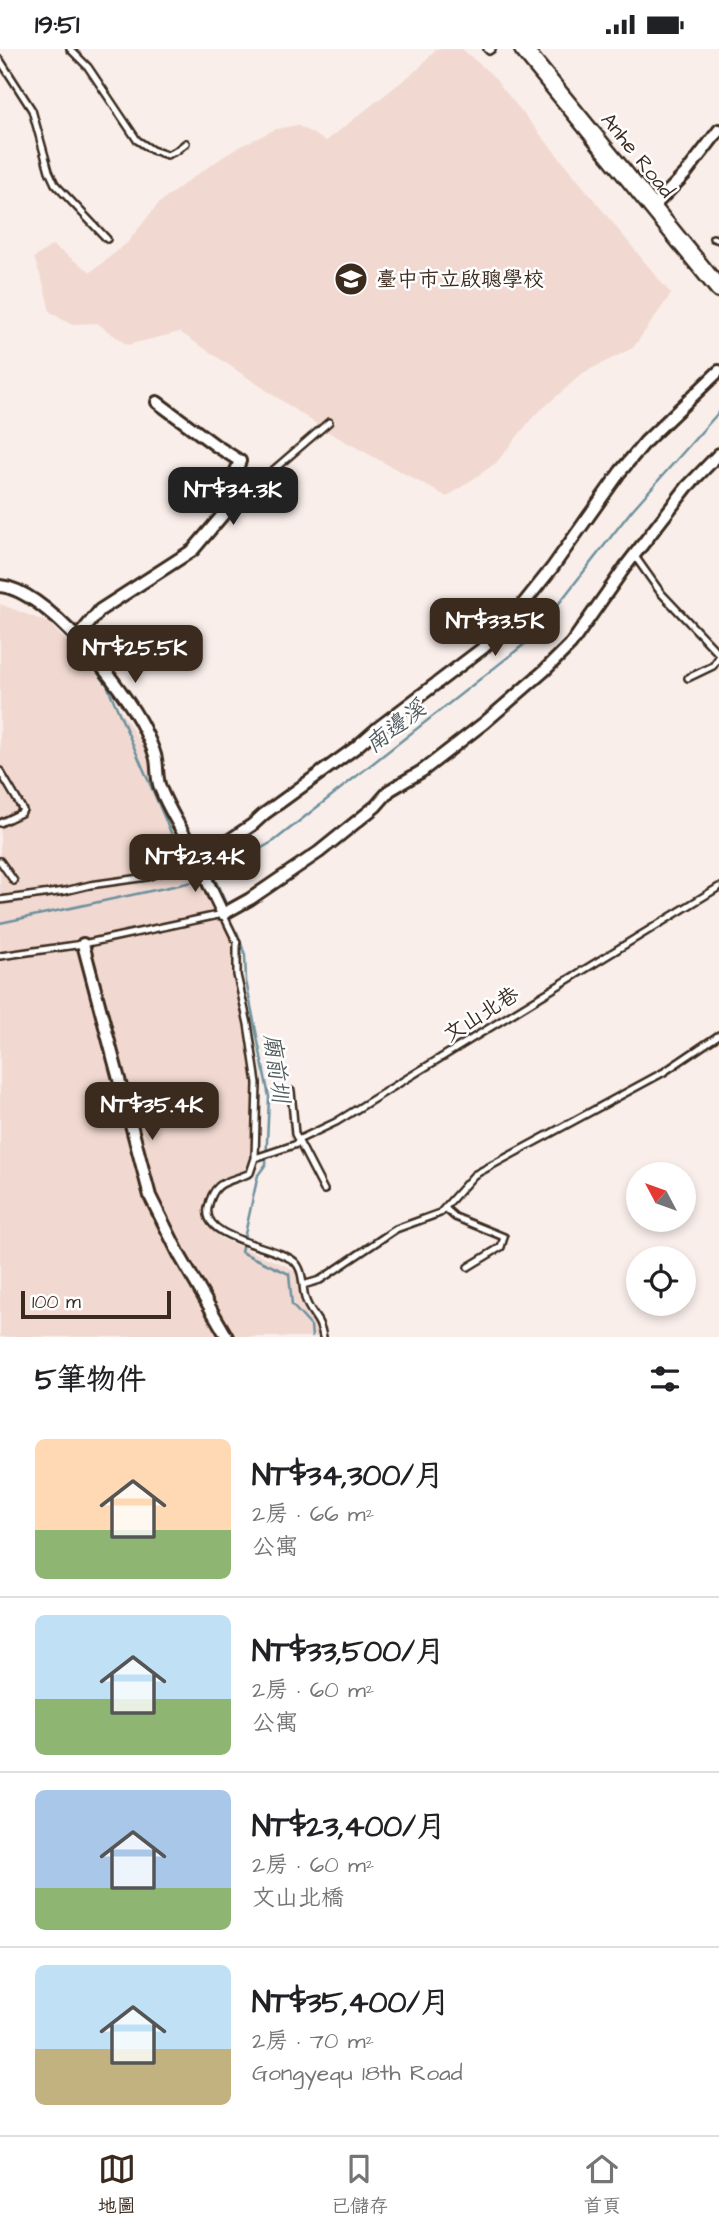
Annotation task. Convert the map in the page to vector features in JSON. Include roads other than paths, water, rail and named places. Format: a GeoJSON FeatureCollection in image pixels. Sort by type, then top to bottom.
{"type":"FeatureCollection","features":[{"type":"Feature","properties":{"kind":"main road","name":"Anhe Road"},"geometry":{"type":"LineString","coordinates":[[523,49],[719,289]]}},
{"type":"Feature","properties":{"kind":"street"},"geometry":{"type":"LineString","coordinates":[[653,207],[687,173],[719,130]]}},
{"type":"Feature","properties":{"kind":"street"},"geometry":{"type":"LineString","coordinates":[[196,859],[252,825],[355,748],[503,629],[552,568],[620,472],[646,441],[719,370]]}},
{"type":"Feature","properties":{"kind":"street"},"geometry":{"type":"LineString","coordinates":[[78,641],[100,610],[192,550],[226,511],[229,488],[240,461],[157,402]]}},
{"type":"Feature","properties":{"kind":"street"},"geometry":{"type":"LineString","coordinates":[[0,586],[12,587],[43,605],[61,621],[110,677],[144,729],[156,759],[159,787],[223,914],[319,852],[376,806],[390,790],[422,771],[515,697],[570,644],[687,487],[719,454]]}},
{"type":"Feature","properties":{"kind":"street"},"geometry":{"type":"LineString","coordinates":[[83,944],[150,1196],[180,1256],[227,1337]]}},
{"type":"Feature","properties":{"kind":"lane"},"geometry":{"type":"LineString","coordinates":[[70,49],[88,67],[137,140],[152,150],[167,155],[186,143]]}},
{"type":"Feature","properties":{"kind":"lane"},"geometry":{"type":"LineString","coordinates":[[0,60],[32,110],[55,184],[107,239]]}},
{"type":"Feature","properties":{"kind":"lane"},"geometry":{"type":"LineString","coordinates":[[226,511],[329,422]]}},
{"type":"Feature","properties":{"kind":"lane"},"geometry":{"type":"LineString","coordinates":[[634,555],[661,593],[718,653],[719,657],[713,666],[688,678]]}},
{"type":"Feature","properties":{"kind":"lane"},"geometry":{"type":"LineString","coordinates":[[0,771],[23,810],[0,823]]}},
{"type":"Feature","properties":{"kind":"lane"},"geometry":{"type":"LineString","coordinates":[[0,900],[148,877],[196,859]]}},
{"type":"Feature","properties":{"kind":"lane"},"geometry":{"type":"LineString","coordinates":[[0,860],[14,881]]}},
{"type":"Feature","properties":{"kind":"lane","name":"文山北巷"},"geometry":{"type":"LineString","coordinates":[[256,1158],[297,1144],[298,1140],[336,1122],[719,887]]}},
{"type":"Feature","properties":{"kind":"lane"},"geometry":{"type":"LineString","coordinates":[[0,956],[83,944],[223,914],[237,943],[237,975],[257,1083],[256,1158],[250,1173],[221,1183],[216,1188],[207,1215],[210,1222],[227,1236],[256,1244],[298,1266],[308,1307],[320,1322],[323,1337]]}},
{"type":"Feature","properties":{"kind":"lane"},"geometry":{"type":"LineString","coordinates":[[303,1285],[320,1280],[396,1229],[440,1213],[474,1175],[664,1072],[719,1035]]}},
{"type":"Feature","properties":{"kind":"lane"},"geometry":{"type":"LineString","coordinates":[[290,1091],[295,1134],[324,1190]]}},
{"type":"Feature","properties":{"kind":"lane"},"geometry":{"type":"LineString","coordinates":[[446,1209],[455,1217],[504,1237],[500,1247],[468,1267]]}},
{"type":"Feature","properties":{"kind":"waterway","name":"南邊溪"},"geometry":{"type":"LineString","coordinates":[[209,878],[274,841],[531,639],[632,510],[719,412]]}},
{"type":"Feature","properties":{"kind":"waterway","name":"廟前圳"},"geometry":{"type":"LineString","coordinates":[[75,643],[107,685],[182,858]]}},
{"type":"Feature","properties":{"kind":"waterway","name":"廟前圳"},"geometry":{"type":"LineString","coordinates":[[208,864],[228,908]]}},
{"type":"Feature","properties":{"kind":"waterway","name":"南邊溪"},"geometry":{"type":"LineString","coordinates":[[0,923],[202,880]]}},
{"type":"Feature","properties":{"kind":"waterway","name":"廟前圳"},"geometry":{"type":"LineString","coordinates":[[237,932],[245,955],[246,981],[269,1097],[266,1164],[258,1175],[241,1252],[289,1274],[292,1305],[311,1326],[312,1337]]}},
{"type":"Feature","properties":{"kind":"place","name":"臺中市立啟聰學校"},"geometry":{"type":"Point","coordinates":[351,279]}}]}
